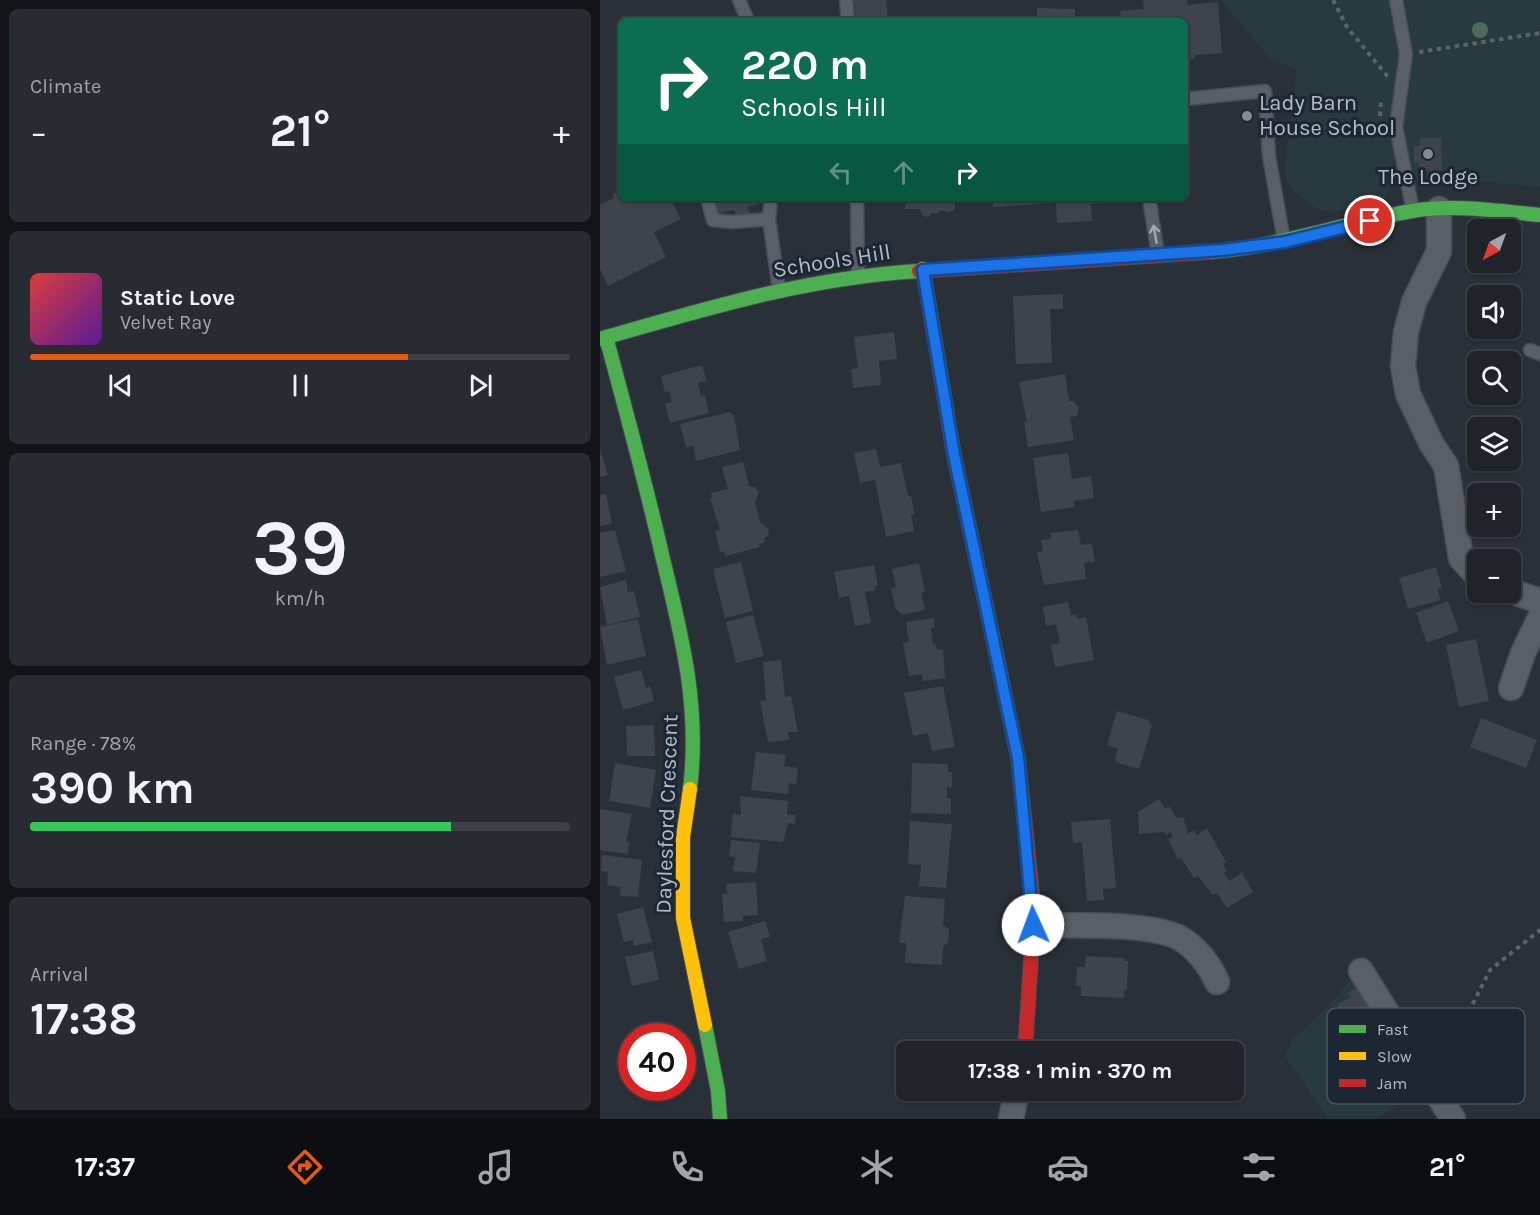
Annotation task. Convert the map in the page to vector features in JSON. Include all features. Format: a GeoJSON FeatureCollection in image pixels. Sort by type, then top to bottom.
{"type":"FeatureCollection","features":[{"type":"Feature","properties":{"kind":"street"},"geometry":{"type":"LineString","coordinates":[[1439,209],[1439,251],[1414,302],[1406,332],[1403,366],[1408,394],[1431,442],[1446,466],[1461,558],[1467,565]]}},
{"type":"Feature","properties":{"kind":"street","name":"Schools Hill"},"geometry":{"type":"LineString","coordinates":[[603,338],[737,299],[858,275],[1158,256],[1285,242],[1413,211],[1485,209],[1540,215]]}},
{"type":"Feature","properties":{"kind":"street"},"geometry":{"type":"LineString","coordinates":[[923,270],[954,455],[1018,758],[1033,925],[1026,1041]]}},
{"type":"Feature","properties":{"kind":"street","name":"Daylesford Crescent"},"geometry":{"type":"LineString","coordinates":[[603,338],[640,460],[689,668],[694,756],[683,837],[683,918],[718,1091],[720,1119]]}},
{"type":"Feature","properties":{"kind":"street"},"geometry":{"type":"LineString","coordinates":[[1521,595],[1540,601]]}},
{"type":"Feature","properties":{"kind":"street"},"geometry":{"type":"LineString","coordinates":[[1511,688],[1523,652],[1540,618]]}},
{"type":"Feature","properties":{"kind":"street"},"geometry":{"type":"LineString","coordinates":[[1033,925],[1129,928],[1178,938],[1211,968],[1217,982]]}},
{"type":"Feature","properties":{"kind":"street"},"geometry":{"type":"LineString","coordinates":[[1361,971],[1384,1008]]}},
{"type":"Feature","properties":{"kind":"street"},"geometry":{"type":"LineString","coordinates":[[1011,1119],[1015,1101]]}},
{"type":"Feature","properties":{"kind":"street"},"geometry":{"type":"LineString","coordinates":[[1444,1104],[1453,1119]]}},
{"type":"Feature","properties":{"kind":"lane"},"geometry":{"type":"LineString","coordinates":[[739,0],[747,18]]}},
{"type":"Feature","properties":{"kind":"lane"},"geometry":{"type":"LineString","coordinates":[[846,0],[848,18]]}},
{"type":"Feature","properties":{"kind":"lane"},"geometry":{"type":"LineString","coordinates":[[1396,0],[1406,54],[1396,128],[1413,211]]}},
{"type":"Feature","properties":{"kind":"lane"},"geometry":{"type":"LineString","coordinates":[[1188,99],[1265,91],[1269,156],[1285,242]]}},
{"type":"Feature","properties":{"kind":"lane"},"geometry":{"type":"LineString","coordinates":[[708,201],[713,220],[769,219]]}},
{"type":"Feature","properties":{"kind":"lane"},"geometry":{"type":"LineString","coordinates":[[771,201],[769,219],[779,291]]}},
{"type":"Feature","properties":{"kind":"lane"},"geometry":{"type":"LineString","coordinates":[[856,201],[858,275]]}},
{"type":"Feature","properties":{"kind":"lane"},"geometry":{"type":"LineString","coordinates":[[1149,201],[1158,256]]}},
{"type":"Feature","properties":{"kind":"path"},"geometry":{"type":"LineString","coordinates":[[1333,0],[1347,27],[1390,80]]}},
{"type":"Feature","properties":{"kind":"path"},"geometry":{"type":"LineString","coordinates":[[1406,54],[1540,33]]}},
{"type":"Feature","properties":{"kind":"path"},"geometry":{"type":"LineString","coordinates":[[1389,98],[1381,102],[1379,118],[1396,128]]}},
{"type":"Feature","properties":{"kind":"path"},"geometry":{"type":"LineString","coordinates":[[1470,1008],[1490,970],[1540,930]]}},
{"type":"Feature","properties":{"kind":"green space"},"geometry":{"type":"Polygon","coordinates":[[[1221,0],[1540,0],[1540,187],[1486,182],[1420,188],[1410,181],[1394,184],[1385,197],[1332,213],[1317,209],[1294,192],[1287,181],[1285,165],[1297,70],[1270,59],[1221,0]]]}},
{"type":"Feature","properties":{"kind":"green space"},"geometry":{"type":"Polygon","coordinates":[[[1354,976],[1373,1008],[1327,1008],[1327,1104],[1400,1104],[1377,1119],[1328,1119],[1285,1056],[1293,1038],[1319,1016],[1354,976]]]}},
{"type":"Feature","properties":{"kind":"building"},"geometry":{"type":"Polygon","coordinates":[[[854,0],[886,0],[888,18],[856,18],[854,0]]]}},
{"type":"Feature","properties":{"kind":"building"},"geometry":{"type":"Polygon","coordinates":[[[1143,0],[1187,0],[1188,5],[1218,2],[1222,53],[1195,55],[1195,59],[1188,60],[1188,18],[1121,18],[1120,11],[1144,9],[1143,0]]]}},
{"type":"Feature","properties":{"kind":"building"},"geometry":{"type":"Polygon","coordinates":[[[1037,8],[1075,9],[1075,16],[1091,17],[1091,18],[1037,18],[1037,8]]]}},
{"type":"Feature","properties":{"kind":"building","name":"The Lodge"},"geometry":{"type":"Polygon","coordinates":[[[1420,138],[1441,138],[1442,171],[1419,171],[1419,162],[1414,163],[1414,146],[1420,146],[1420,138]]]}},
{"type":"Feature","properties":{"kind":"building"},"geometry":{"type":"Polygon","coordinates":[[[618,192],[618,201],[672,201],[681,219],[654,232],[666,257],[608,286],[600,269],[600,205],[614,198],[613,194],[618,192]]]}},
{"type":"Feature","properties":{"kind":"building"},"geometry":{"type":"Polygon","coordinates":[[[715,201],[758,201],[759,204],[748,207],[750,215],[736,218],[734,210],[718,213],[715,201]]]}},
{"type":"Feature","properties":{"kind":"building"},"geometry":{"type":"Polygon","coordinates":[[[906,201],[955,201],[955,209],[949,212],[940,210],[939,213],[932,213],[929,217],[923,216],[920,209],[905,209],[906,201]]]}},
{"type":"Feature","properties":{"kind":"building"},"geometry":{"type":"Polygon","coordinates":[[[993,201],[1130,201],[1091,204],[1092,221],[1057,223],[1056,203],[993,207],[993,201]]]}},
{"type":"Feature","properties":{"kind":"building"},"geometry":{"type":"Polygon","coordinates":[[[1063,294],[1063,309],[1050,309],[1052,363],[1016,364],[1013,296],[1063,294]]]}},
{"type":"Feature","properties":{"kind":"building"},"geometry":{"type":"Polygon","coordinates":[[[894,332],[897,359],[879,361],[881,385],[853,388],[851,369],[858,368],[854,337],[894,332]]]}},
{"type":"Feature","properties":{"kind":"building"},"geometry":{"type":"Polygon","coordinates":[[[702,365],[707,381],[698,383],[701,396],[705,395],[709,413],[670,423],[665,404],[672,402],[669,391],[665,392],[661,376],[702,365]]]}},
{"type":"Feature","properties":{"kind":"building"},"geometry":{"type":"Polygon","coordinates":[[[1065,374],[1069,401],[1073,401],[1079,408],[1077,416],[1070,417],[1074,440],[1028,447],[1024,422],[1027,422],[1019,382],[1065,374]]]}},
{"type":"Feature","properties":{"kind":"building"},"geometry":{"type":"Polygon","coordinates":[[[730,412],[734,416],[740,450],[696,461],[693,446],[686,447],[680,424],[730,412]]]}},
{"type":"Feature","properties":{"kind":"building"},"geometry":{"type":"Polygon","coordinates":[[[600,449],[608,475],[600,477],[600,449]]]}},
{"type":"Feature","properties":{"kind":"building"},"geometry":{"type":"Polygon","coordinates":[[[876,449],[880,467],[901,463],[908,496],[911,496],[915,514],[911,514],[914,531],[886,537],[875,480],[860,483],[854,453],[876,449]]]}},
{"type":"Feature","properties":{"kind":"building"},"geometry":{"type":"Polygon","coordinates":[[[1068,453],[1072,479],[1091,476],[1094,498],[1074,501],[1075,507],[1041,512],[1033,458],[1068,453]]]}},
{"type":"Feature","properties":{"kind":"building"},"geometry":{"type":"Polygon","coordinates":[[[743,462],[749,486],[755,487],[759,493],[755,502],[760,522],[769,529],[768,536],[764,538],[765,542],[759,544],[760,547],[725,556],[724,551],[720,552],[715,531],[720,530],[710,498],[711,493],[728,489],[722,467],[743,462]]]}},
{"type":"Feature","properties":{"kind":"building"},"geometry":{"type":"Polygon","coordinates":[[[606,494],[612,524],[600,526],[600,495],[606,494]]]}},
{"type":"Feature","properties":{"kind":"building"},"geometry":{"type":"Polygon","coordinates":[[[615,530],[626,571],[600,577],[600,533],[615,530]]]}},
{"type":"Feature","properties":{"kind":"building"},"geometry":{"type":"Polygon","coordinates":[[[1078,530],[1081,545],[1092,544],[1095,562],[1084,563],[1086,579],[1044,585],[1037,552],[1043,551],[1041,540],[1051,539],[1051,533],[1078,530]]]}},
{"type":"Feature","properties":{"kind":"building"},"geometry":{"type":"Polygon","coordinates":[[[741,562],[753,611],[725,618],[713,569],[741,562]]]}},
{"type":"Feature","properties":{"kind":"building"},"geometry":{"type":"Polygon","coordinates":[[[919,563],[925,592],[921,593],[925,610],[902,615],[895,608],[891,588],[896,587],[892,569],[919,563]]]}},
{"type":"Feature","properties":{"kind":"building"},"geometry":{"type":"Polygon","coordinates":[[[874,565],[878,586],[874,587],[875,590],[865,592],[871,623],[855,626],[849,596],[839,598],[834,572],[874,565]]]}},
{"type":"Feature","properties":{"kind":"building"},"geometry":{"type":"Polygon","coordinates":[[[1436,567],[1442,588],[1437,589],[1441,600],[1408,609],[1399,578],[1436,567]]]}},
{"type":"Feature","properties":{"kind":"building"},"geometry":{"type":"Polygon","coordinates":[[[626,580],[628,592],[634,591],[640,617],[607,625],[600,587],[626,580]]]}},
{"type":"Feature","properties":{"kind":"building"},"geometry":{"type":"Polygon","coordinates":[[[1448,601],[1459,631],[1427,643],[1416,613],[1448,601]]]}},
{"type":"Feature","properties":{"kind":"building"},"geometry":{"type":"Polygon","coordinates":[[[1068,602],[1071,615],[1076,614],[1077,619],[1086,617],[1094,660],[1055,667],[1051,645],[1060,643],[1056,624],[1046,626],[1043,607],[1068,602]]]}},
{"type":"Feature","properties":{"kind":"building"},"geometry":{"type":"Polygon","coordinates":[[[753,615],[764,656],[736,663],[726,622],[753,615]]]}},
{"type":"Feature","properties":{"kind":"building"},"geometry":{"type":"Polygon","coordinates":[[[934,618],[935,627],[931,628],[933,645],[936,644],[937,650],[943,649],[945,678],[923,681],[922,674],[909,676],[903,643],[909,642],[906,622],[934,618]]]}},
{"type":"Feature","properties":{"kind":"building"},"geometry":{"type":"Polygon","coordinates":[[[638,619],[646,656],[607,665],[600,627],[638,619]]]}},
{"type":"Feature","properties":{"kind":"building"},"geometry":{"type":"Polygon","coordinates":[[[1476,639],[1489,701],[1459,707],[1446,645],[1476,639]]]}},
{"type":"Feature","properties":{"kind":"building"},"geometry":{"type":"Polygon","coordinates":[[[781,660],[785,697],[791,696],[798,732],[788,732],[789,740],[768,742],[760,701],[766,700],[763,662],[781,660]]]}},
{"type":"Feature","properties":{"kind":"building"},"geometry":{"type":"Polygon","coordinates":[[[641,670],[646,688],[650,686],[654,701],[623,710],[614,677],[641,670]]]}},
{"type":"Feature","properties":{"kind":"building"},"geometry":{"type":"Polygon","coordinates":[[[943,686],[955,747],[932,751],[928,733],[913,736],[904,693],[943,686]]]}},
{"type":"Feature","properties":{"kind":"building"},"geometry":{"type":"Polygon","coordinates":[[[1117,711],[1148,720],[1152,726],[1139,769],[1115,762],[1117,748],[1107,745],[1117,711]]]}},
{"type":"Feature","properties":{"kind":"building"},"geometry":{"type":"Polygon","coordinates":[[[1481,718],[1537,740],[1526,768],[1470,747],[1481,718]]]}},
{"type":"Feature","properties":{"kind":"building"},"geometry":{"type":"Polygon","coordinates":[[[654,725],[655,756],[627,756],[626,726],[654,725]]]}},
{"type":"Feature","properties":{"kind":"building"},"geometry":{"type":"Polygon","coordinates":[[[756,752],[786,755],[784,766],[798,768],[796,784],[789,783],[788,794],[751,790],[756,752]]]}},
{"type":"Feature","properties":{"kind":"building"},"geometry":{"type":"Polygon","coordinates":[[[615,763],[656,770],[650,808],[609,801],[615,763]]]}},
{"type":"Feature","properties":{"kind":"building"},"geometry":{"type":"Polygon","coordinates":[[[912,763],[948,764],[948,772],[952,772],[952,788],[947,787],[947,798],[951,798],[951,814],[911,813],[912,763]]]}},
{"type":"Feature","properties":{"kind":"building"},"geometry":{"type":"Polygon","coordinates":[[[740,796],[788,801],[787,814],[796,815],[795,824],[788,823],[783,842],[731,837],[733,814],[741,815],[740,796]]]}},
{"type":"Feature","properties":{"kind":"building"},"geometry":{"type":"Polygon","coordinates":[[[1159,799],[1165,808],[1170,807],[1177,818],[1183,817],[1188,834],[1194,830],[1197,835],[1207,828],[1226,862],[1223,864],[1227,871],[1224,873],[1229,881],[1242,873],[1253,892],[1227,908],[1217,893],[1213,895],[1198,876],[1194,878],[1181,858],[1178,860],[1168,839],[1173,836],[1170,832],[1166,835],[1164,832],[1139,834],[1138,812],[1159,799]]]}},
{"type":"Feature","properties":{"kind":"building"},"geometry":{"type":"Polygon","coordinates":[[[600,809],[632,814],[626,842],[629,842],[628,854],[600,850],[600,809]]]}},
{"type":"Feature","properties":{"kind":"building"},"geometry":{"type":"Polygon","coordinates":[[[1110,819],[1116,888],[1103,889],[1104,900],[1087,901],[1082,842],[1073,843],[1071,822],[1110,819]]]}},
{"type":"Feature","properties":{"kind":"building"},"geometry":{"type":"Polygon","coordinates":[[[910,821],[952,824],[946,888],[919,886],[921,865],[908,864],[910,821]]]}},
{"type":"Feature","properties":{"kind":"building"},"geometry":{"type":"Polygon","coordinates":[[[731,840],[760,843],[756,873],[733,871],[735,857],[729,856],[731,840]]]}},
{"type":"Feature","properties":{"kind":"building"},"geometry":{"type":"Polygon","coordinates":[[[602,855],[642,860],[638,897],[620,896],[621,887],[607,885],[608,872],[601,871],[602,855]]]}},
{"type":"Feature","properties":{"kind":"building"},"geometry":{"type":"Polygon","coordinates":[[[756,882],[758,915],[743,916],[743,921],[724,922],[722,894],[727,894],[726,884],[756,882]]]}},
{"type":"Feature","properties":{"kind":"building"},"geometry":{"type":"Polygon","coordinates":[[[905,896],[945,899],[943,925],[949,929],[948,943],[943,946],[942,965],[905,963],[906,943],[899,943],[905,896]]]}},
{"type":"Feature","properties":{"kind":"building"},"geometry":{"type":"Polygon","coordinates":[[[643,907],[652,942],[634,946],[633,940],[624,942],[617,914],[643,907]]]}},
{"type":"Feature","properties":{"kind":"building"},"geometry":{"type":"Polygon","coordinates":[[[765,921],[770,937],[761,939],[767,961],[739,969],[728,932],[765,921]]]}},
{"type":"Feature","properties":{"kind":"building"},"geometry":{"type":"Polygon","coordinates":[[[653,951],[659,980],[632,986],[625,957],[653,951]]]}},
{"type":"Feature","properties":{"kind":"building"},"geometry":{"type":"Polygon","coordinates":[[[1086,956],[1124,958],[1124,961],[1128,961],[1127,990],[1124,990],[1124,998],[1081,996],[1081,986],[1076,986],[1077,967],[1085,967],[1086,956]]]}},
{"type":"Feature","properties":{"kind":"building"},"geometry":{"type":"Polygon","coordinates":[[[1359,986],[1372,1005],[1367,1008],[1339,1008],[1337,1005],[1351,997],[1348,993],[1359,986]]]}},
{"type":"Feature","properties":{"kind":"traffic: fast"},"geometry":{"type":"LineString","coordinates":[[1209,252],[1261,245],[1386,216],[1428,209],[1476,209],[1540,215]]}},
{"type":"Feature","properties":{"kind":"traffic: fast"},"geometry":{"type":"LineString","coordinates":[[600,339],[797,287],[919,271]]}},
{"type":"Feature","properties":{"kind":"traffic: fast"},"geometry":{"type":"LineString","coordinates":[[606,337],[650,503],[683,644],[693,729],[690,789]]}},
{"type":"Feature","properties":{"kind":"traffic: fast"},"geometry":{"type":"LineString","coordinates":[[705,1025],[718,1091],[720,1119]]}},
{"type":"Feature","properties":{"kind":"traffic: slow"},"geometry":{"type":"LineString","coordinates":[[923,269],[954,455],[1003,686]]}},
{"type":"Feature","properties":{"kind":"traffic: slow"},"geometry":{"type":"LineString","coordinates":[[690,789],[683,837],[683,918],[705,1025]]}},
{"type":"Feature","properties":{"kind":"traffic: jam"},"geometry":{"type":"LineString","coordinates":[[919,271],[1209,252]]}},
{"type":"Feature","properties":{"kind":"traffic: jam"},"geometry":{"type":"LineString","coordinates":[[1003,686],[1018,758],[1034,912],[1026,1041]]}},
{"type":"Feature","properties":{"kind":"place","name":"Lady Barn House School"},"geometry":{"type":"Point","coordinates":[1247,116]}},
{"type":"Feature","properties":{"kind":"place","name":"The Lodge"},"geometry":{"type":"Point","coordinates":[1428,154]}},
{"type":"Feature","properties":{"kind":"route"},"geometry":{"type":"LineString","coordinates":[[1033,925],[1034,912],[1018,758],[954,455],[923,270],[1158,256],[1269,245],[1370,221]]}}]}
